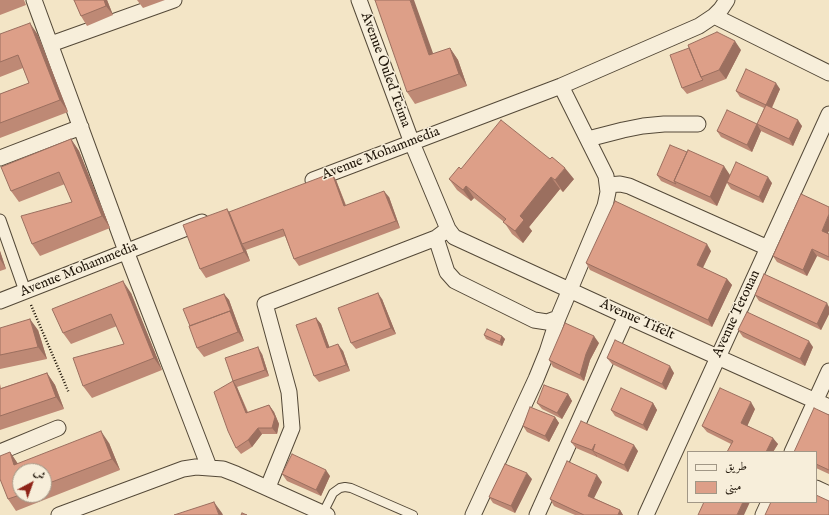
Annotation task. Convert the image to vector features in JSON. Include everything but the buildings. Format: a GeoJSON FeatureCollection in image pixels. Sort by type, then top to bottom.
{"type":"FeatureCollection","features":[{"type":"Feature","properties":{"kind":"street"},"geometry":{"type":"LineString","coordinates":[[34,0],[126,251],[209,467]]}},
{"type":"Feature","properties":{"kind":"street"},"geometry":{"type":"LineString","coordinates":[[51,44],[174,0]]}},
{"type":"Feature","properties":{"kind":"street","name":"Avenue Ouled Teima"},"geometry":{"type":"LineString","coordinates":[[359,0],[412,143],[448,229]]}},
{"type":"Feature","properties":{"kind":"street","name":"Avenue Mohammedia"},"geometry":{"type":"LineString","coordinates":[[302,184],[562,86],[699,26],[714,16],[727,0]]}},
{"type":"Feature","properties":{"kind":"street"},"geometry":{"type":"LineString","coordinates":[[714,16],[829,73]]}},
{"type":"Feature","properties":{"kind":"street"},"geometry":{"type":"LineString","coordinates":[[473,515],[536,379],[558,318],[607,199],[608,184],[606,176],[562,86]]}},
{"type":"Feature","properties":{"kind":"street","name":"Avenue Tetouan"},"geometry":{"type":"LineString","coordinates":[[646,515],[829,114]]}},
{"type":"Feature","properties":{"kind":"street"},"geometry":{"type":"LineString","coordinates":[[588,140],[622,130],[643,126],[664,124],[698,124]]}},
{"type":"Feature","properties":{"kind":"street"},"geometry":{"type":"LineString","coordinates":[[0,158],[81,127]]}},
{"type":"Feature","properties":{"kind":"street"},"geometry":{"type":"LineString","coordinates":[[608,184],[629,186],[768,248]]}},
{"type":"Feature","properties":{"kind":"street","name":"Avenue Mohammedia"},"geometry":{"type":"LineString","coordinates":[[0,301],[214,218]]}},
{"type":"Feature","properties":{"kind":"street"},"geometry":{"type":"LineString","coordinates":[[0,220],[25,291]]}},
{"type":"Feature","properties":{"kind":"street"},"geometry":{"type":"LineString","coordinates":[[268,487],[292,428],[289,392],[265,304],[436,238],[448,229]]}},
{"type":"Feature","properties":{"kind":"street","name":"Avenue Tifelt"},"geometry":{"type":"LineString","coordinates":[[448,229],[454,237],[459,240],[829,407]]}},
{"type":"Feature","properties":{"kind":"street"},"geometry":{"type":"LineString","coordinates":[[436,238],[447,272],[455,281],[534,320],[548,322],[558,318]]}},
{"type":"Feature","properties":{"kind":"street"},"geometry":{"type":"LineString","coordinates":[[537,515],[626,316]]}},
{"type":"Feature","properties":{"kind":"street"},"geometry":{"type":"LineString","coordinates":[[792,451],[829,370]]}},
{"type":"Feature","properties":{"kind":"street"},"geometry":{"type":"LineString","coordinates":[[0,452],[58,428]]}},
{"type":"Feature","properties":{"kind":"street"},"geometry":{"type":"LineString","coordinates":[[59,515],[183,469],[209,467],[223,469],[236,474],[268,487],[325,514]]}},
{"type":"Feature","properties":{"kind":"street"},"geometry":{"type":"LineString","coordinates":[[817,488],[829,494]]}},
{"type":"Feature","properties":{"kind":"street"},"geometry":{"type":"LineString","coordinates":[[763,515],[769,503]]}},
{"type":"Feature","properties":{"kind":"lane"},"geometry":{"type":"LineString","coordinates":[[325,514],[333,493],[340,488],[345,487],[413,515]]}},
{"type":"Feature","properties":{"kind":"path"},"geometry":{"type":"LineString","coordinates":[[25,291],[69,393]]}}]}
